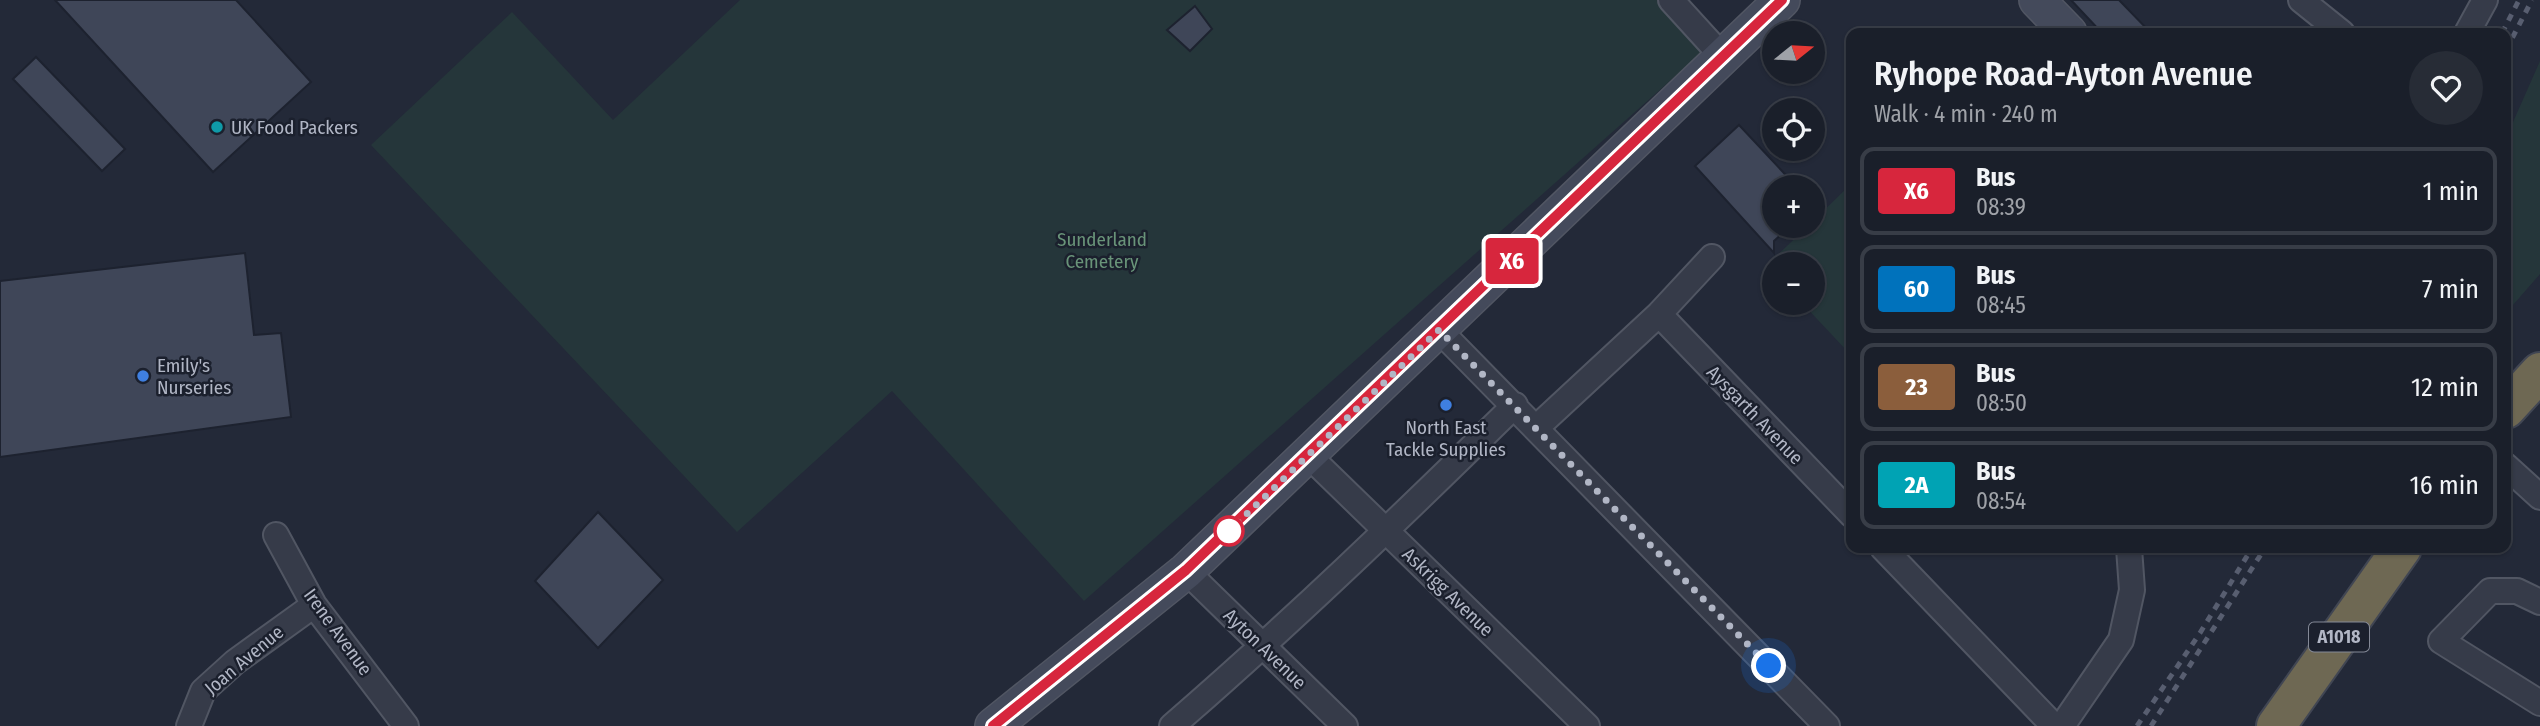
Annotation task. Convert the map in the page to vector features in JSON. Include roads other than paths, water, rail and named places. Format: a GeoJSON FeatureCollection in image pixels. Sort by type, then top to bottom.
{"type":"FeatureCollection","features":[{"type":"Feature","properties":{"kind":"highway"},"geometry":{"type":"LineString","coordinates":[[2511,404],[2540,372]]}},
{"type":"Feature","properties":{"kind":"highway","name":"A1018"},"geometry":{"type":"LineString","coordinates":[[2276,726],[2398,553]]}},
{"type":"Feature","properties":{"kind":"main road"},"geometry":{"type":"LineString","coordinates":[[993,726],[1186,570],[1309,456],[1782,0]]}},
{"type":"Feature","properties":{"kind":"main road"},"geometry":{"type":"LineString","coordinates":[[2037,0],[2064,28]]}},
{"type":"Feature","properties":{"kind":"street"},"geometry":{"type":"LineString","coordinates":[[1671,0],[1722,56]]}},
{"type":"Feature","properties":{"kind":"street"},"geometry":{"type":"LineString","coordinates":[[2301,0],[2336,28]]}},
{"type":"Feature","properties":{"kind":"street"},"geometry":{"type":"LineString","coordinates":[[2470,28],[2484,0]]}},
{"type":"Feature","properties":{"kind":"street"},"geometry":{"type":"LineString","coordinates":[[1536,428],[1659,314],[1713,257]]}},
{"type":"Feature","properties":{"kind":"street","name":"Aysgarth Avenue"},"geometry":{"type":"LineString","coordinates":[[1659,314],[1846,509]]}},
{"type":"Feature","properties":{"kind":"street"},"geometry":{"type":"LineString","coordinates":[[1439,330],[1827,726]]}},
{"type":"Feature","properties":{"kind":"street"},"geometry":{"type":"LineString","coordinates":[[1172,726],[1263,647],[1386,532],[1515,405]]}},
{"type":"Feature","properties":{"kind":"street","name":"Askrigg Avenue"},"geometry":{"type":"LineString","coordinates":[[1309,456],[1587,726]]}},
{"type":"Feature","properties":{"kind":"street"},"geometry":{"type":"LineString","coordinates":[[2511,471],[2540,497]]}},
{"type":"Feature","properties":{"kind":"street","name":"Irene Avenue"},"geometry":{"type":"LineString","coordinates":[[276,535],[314,605],[406,726]]}},
{"type":"Feature","properties":{"kind":"street"},"geometry":{"type":"LineString","coordinates":[[1888,553],[2054,726]]}},
{"type":"Feature","properties":{"kind":"street"},"geometry":{"type":"LineString","coordinates":[[2062,726],[2120,640],[2132,590],[2129,553]]}},
{"type":"Feature","properties":{"kind":"street","name":"Ayton Avenue"},"geometry":{"type":"LineString","coordinates":[[1186,570],[1345,726]]}},
{"type":"Feature","properties":{"kind":"street"},"geometry":{"type":"LineString","coordinates":[[2540,602],[2517,591],[2490,591],[2441,641],[2540,703]]}},
{"type":"Feature","properties":{"kind":"street","name":"Joan Avenue"},"geometry":{"type":"LineString","coordinates":[[189,726],[203,691],[235,662],[314,605]]}},
{"type":"Feature","properties":{"kind":"railway"},"geometry":{"type":"LineString","coordinates":[[2505,28],[2519,0]]}},
{"type":"Feature","properties":{"kind":"railway"},"geometry":{"type":"LineString","coordinates":[[2511,40],[2532,0]]}},
{"type":"Feature","properties":{"kind":"railway"},"geometry":{"type":"LineString","coordinates":[[2137,726],[2200,633],[2249,553]]}},
{"type":"Feature","properties":{"kind":"railway"},"geometry":{"type":"LineString","coordinates":[[2151,726],[2262,553]]}},
{"type":"Feature","properties":{"kind":"place","name":"UK Food Packers"},"geometry":{"type":"Point","coordinates":[217,127]}},
{"type":"Feature","properties":{"kind":"place","name":"Emily's Nurseries"},"geometry":{"type":"Point","coordinates":[143,376]}},
{"type":"Feature","properties":{"kind":"place","name":"North East Tackle Supplies"},"geometry":{"type":"Point","coordinates":[1446,405]}},
{"type":"Feature","properties":{"kind":"park label","name":"Sunderland Cemetery"},"geometry":{"type":"Point","coordinates":[1102,250]}}]}
